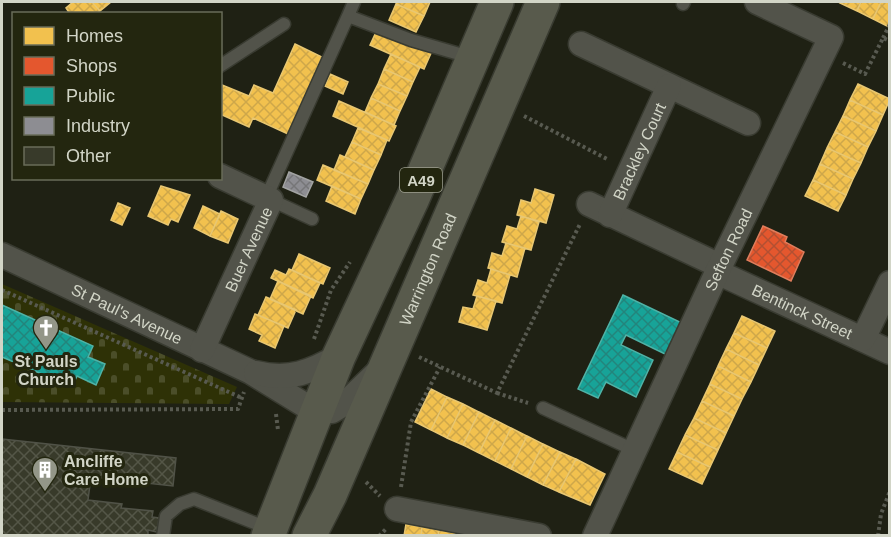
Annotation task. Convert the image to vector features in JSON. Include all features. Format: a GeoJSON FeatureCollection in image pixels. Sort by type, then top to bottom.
{"type":"FeatureCollection","features":[{"type":"Feature","properties":{"kind":"highway","name":"A49"},"geometry":{"type":"LineString","coordinates":[[270,533],[339,356],[474,58],[497,2]]}},
{"type":"Feature","properties":{"kind":"highway","name":"Warrington Road"},"geometry":{"type":"LineString","coordinates":[[309,536],[543,2]]}},
{"type":"Feature","properties":{"kind":"street"},"geometry":{"type":"LineString","coordinates":[[758,2],[831,37],[824,54]]}},
{"type":"Feature","properties":{"kind":"street","name":"Brackley Court"},"geometry":{"type":"LineString","coordinates":[[581,44],[748,123]]}},
{"type":"Feature","properties":{"kind":"street","name":"Sefton Road"},"geometry":{"type":"LineString","coordinates":[[595,536],[718,269],[824,54]]}},
{"type":"Feature","properties":{"kind":"street","name":"Brackley Court"},"geometry":{"type":"LineString","coordinates":[[600,210],[669,86]]}},
{"type":"Feature","properties":{"kind":"street","name":"Buer Avenue"},"geometry":{"type":"LineString","coordinates":[[202,350],[268,199],[222,177]]}},
{"type":"Feature","properties":{"kind":"street","name":"Bentinck Street"},"geometry":{"type":"LineString","coordinates":[[600,210],[890,352]]}},
{"type":"Feature","properties":{"kind":"street","name":"St Paul's Avenue"},"geometry":{"type":"LineString","coordinates":[[2,255],[251,372],[316,412]]}},
{"type":"Feature","properties":{"kind":"street"},"geometry":{"type":"LineString","coordinates":[[863,339],[890,283]]}},
{"type":"Feature","properties":{"kind":"street"},"geometry":{"type":"LineString","coordinates":[[316,412],[332,411],[347,402],[369,383],[390,353]]}},
{"type":"Feature","properties":{"kind":"street","name":"St Paul's Avenue"},"geometry":{"type":"LineString","coordinates":[[251,372],[276,377],[297,376],[339,356]]}},
{"type":"Feature","properties":{"kind":"street"},"geometry":{"type":"LineString","coordinates":[[398,509],[515,534],[539,536]]}},
{"type":"Feature","properties":{"kind":"lane"},"geometry":{"type":"LineString","coordinates":[[312,219],[268,199],[354,2]]}},
{"type":"Feature","properties":{"kind":"lane"},"geometry":{"type":"LineString","coordinates":[[348,16],[411,40],[474,58]]}},
{"type":"Feature","properties":{"kind":"lane"},"geometry":{"type":"LineString","coordinates":[[222,65],[284,24]]}},
{"type":"Feature","properties":{"kind":"lane"},"geometry":{"type":"LineString","coordinates":[[543,408],[634,450]]}},
{"type":"Feature","properties":{"kind":"lane"},"geometry":{"type":"LineString","coordinates":[[163,536],[166,516],[180,504],[194,499],[270,533]]}},
{"type":"Feature","properties":{"kind":"path"},"geometry":{"type":"LineString","coordinates":[[824,54],[865,74],[890,24]]}},
{"type":"Feature","properties":{"kind":"path"},"geometry":{"type":"LineString","coordinates":[[884,38],[890,41]]}},
{"type":"Feature","properties":{"kind":"path"},"geometry":{"type":"LineString","coordinates":[[497,393],[600,210],[610,159],[499,106]]}},
{"type":"Feature","properties":{"kind":"path"},"geometry":{"type":"LineString","coordinates":[[2,290],[242,398]]}},
{"type":"Feature","properties":{"kind":"path"},"geometry":{"type":"LineString","coordinates":[[390,353],[440,367],[497,393],[543,408]]}},
{"type":"Feature","properties":{"kind":"path"},"geometry":{"type":"LineString","coordinates":[[379,536],[396,519],[411,422],[440,367]]}},
{"type":"Feature","properties":{"kind":"path"},"geometry":{"type":"LineString","coordinates":[[2,410],[238,410],[251,372]]}},
{"type":"Feature","properties":{"kind":"path"},"geometry":{"type":"LineString","coordinates":[[362,473],[374,492],[398,509]]}},
{"type":"Feature","properties":{"kind":"path"},"geometry":{"type":"LineString","coordinates":[[878,536],[881,514],[890,491]]}},
{"type":"Feature","properties":{"kind":"green space"},"geometry":{"type":"Polygon","coordinates":[[[2,284],[237,387],[229,404],[2,402],[2,284]]]}},
{"type":"Feature","properties":{"kind":"building: Homes"},"geometry":{"type":"Polygon","coordinates":[[[73,2],[92,2],[100,11],[69,12],[66,8],[73,2]]]}},
{"type":"Feature","properties":{"kind":"building: Homes"},"geometry":{"type":"Polygon","coordinates":[[[92,2],[111,2],[100,11],[92,2]]]}},
{"type":"Feature","properties":{"kind":"building: Homes"},"geometry":{"type":"Polygon","coordinates":[[[397,2],[430,2],[424,16],[396,4],[397,2]]]}},
{"type":"Feature","properties":{"kind":"building: Homes"},"geometry":{"type":"Polygon","coordinates":[[[841,2],[861,2],[857,11],[841,2]]]}},
{"type":"Feature","properties":{"kind":"building: Homes"},"geometry":{"type":"Polygon","coordinates":[[[861,2],[881,2],[873,19],[857,11],[861,2]]]}},
{"type":"Feature","properties":{"kind":"building: Homes"},"geometry":{"type":"Polygon","coordinates":[[[881,2],[890,2],[889,27],[873,19],[881,2]]]}},
{"type":"Feature","properties":{"kind":"building: Homes"},"geometry":{"type":"Polygon","coordinates":[[[396,4],[424,16],[416,32],[389,20],[396,4]]]}},
{"type":"Feature","properties":{"kind":"building: Homes"},"geometry":{"type":"Polygon","coordinates":[[[377,30],[432,51],[424,69],[370,45],[377,30]]]}},
{"type":"Feature","properties":{"kind":"building: Homes"},"geometry":{"type":"Polygon","coordinates":[[[295,44],[322,57],[288,134],[253,118],[249,127],[222,115],[222,85],[249,96],[254,85],[273,93],[295,44]]]}},
{"type":"Feature","properties":{"kind":"building: Homes"},"geometry":{"type":"Polygon","coordinates":[[[391,54],[420,67],[413,82],[384,69],[391,54]]]}},
{"type":"Feature","properties":{"kind":"building: Homes"},"geometry":{"type":"Polygon","coordinates":[[[384,69],[413,82],[407,96],[378,84],[384,69]]]}},
{"type":"Feature","properties":{"kind":"building: Homes"},"geometry":{"type":"Polygon","coordinates":[[[330,74],[348,82],[343,94],[325,86],[330,74]]]}},
{"type":"Feature","properties":{"kind":"building: Homes"},"geometry":{"type":"Polygon","coordinates":[[[378,84],[407,96],[400,111],[371,98],[378,84]]]}},
{"type":"Feature","properties":{"kind":"building: Homes"},"geometry":{"type":"Polygon","coordinates":[[[858,84],[890,99],[883,115],[850,100],[858,84]]]}},
{"type":"Feature","properties":{"kind":"building: Homes"},"geometry":{"type":"Polygon","coordinates":[[[371,98],[400,111],[394,125],[365,112],[371,98]]]}},
{"type":"Feature","properties":{"kind":"building: Homes"},"geometry":{"type":"Polygon","coordinates":[[[850,100],[883,115],[876,131],[843,116],[850,100]]]}},
{"type":"Feature","properties":{"kind":"building: Homes"},"geometry":{"type":"Polygon","coordinates":[[[339,101],[396,126],[389,141],[333,116],[339,101]]]}},
{"type":"Feature","properties":{"kind":"building: Homes"},"geometry":{"type":"Polygon","coordinates":[[[843,116],[876,131],[868,147],[835,132],[843,116]]]}},
{"type":"Feature","properties":{"kind":"building: Homes"},"geometry":{"type":"Polygon","coordinates":[[[358,128],[387,140],[381,155],[352,142],[358,128]]]}},
{"type":"Feature","properties":{"kind":"building: Homes"},"geometry":{"type":"Polygon","coordinates":[[[835,132],[868,147],[861,163],[827,148],[835,132]]]}},
{"type":"Feature","properties":{"kind":"building: Homes"},"geometry":{"type":"Polygon","coordinates":[[[352,142],[381,155],[374,170],[345,157],[352,142]]]}},
{"type":"Feature","properties":{"kind":"building: Homes"},"geometry":{"type":"Polygon","coordinates":[[[827,148],[861,163],[853,179],[820,164],[827,148]]]}},
{"type":"Feature","properties":{"kind":"building: Homes"},"geometry":{"type":"Polygon","coordinates":[[[340,155],[374,170],[368,184],[334,170],[340,155]]]}},
{"type":"Feature","properties":{"kind":"building: Homes"},"geometry":{"type":"Polygon","coordinates":[[[820,164],[853,179],[846,195],[813,180],[820,164]]]}},
{"type":"Feature","properties":{"kind":"building: Homes"},"geometry":{"type":"Polygon","coordinates":[[[323,165],[368,184],[361,199],[317,180],[323,165]]]}},
{"type":"Feature","properties":{"kind":"building: Homes"},"geometry":{"type":"Polygon","coordinates":[[[813,180],[846,195],[838,211],[805,196],[813,180]]]}},
{"type":"Feature","properties":{"kind":"building: Homes"},"geometry":{"type":"Polygon","coordinates":[[[161,186],[190,195],[178,222],[171,219],[168,225],[148,216],[161,186]]]}},
{"type":"Feature","properties":{"kind":"building: Homes"},"geometry":{"type":"Polygon","coordinates":[[[332,186],[361,199],[355,214],[326,201],[332,186]]]}},
{"type":"Feature","properties":{"kind":"building: Homes"},"geometry":{"type":"Polygon","coordinates":[[[535,189],[554,195],[546,223],[517,215],[521,200],[531,203],[535,189]]]}},
{"type":"Feature","properties":{"kind":"building: Homes"},"geometry":{"type":"Polygon","coordinates":[[[118,203],[130,208],[122,225],[111,220],[118,203]]]}},
{"type":"Feature","properties":{"kind":"building: Homes"},"geometry":{"type":"Polygon","coordinates":[[[203,206],[220,214],[210,236],[194,228],[203,206]]]}},
{"type":"Feature","properties":{"kind":"building: Homes"},"geometry":{"type":"Polygon","coordinates":[[[221,211],[238,219],[228,243],[210,236],[221,211]]]}},
{"type":"Feature","properties":{"kind":"building: Homes"},"geometry":{"type":"Polygon","coordinates":[[[521,216],[539,222],[531,250],[502,242],[507,226],[517,229],[521,216]]]}},
{"type":"Feature","properties":{"kind":"building: Homes"},"geometry":{"type":"Polygon","coordinates":[[[506,243],[525,248],[517,277],[488,268],[492,253],[502,256],[506,243]]]}},
{"type":"Feature","properties":{"kind":"building: Homes"},"geometry":{"type":"Polygon","coordinates":[[[299,254],[330,268],[323,284],[292,270],[299,254]]]}},
{"type":"Feature","properties":{"kind":"building: Homes"},"geometry":{"type":"Polygon","coordinates":[[[289,269],[320,283],[313,298],[271,278],[275,270],[286,275],[289,269]]]}},
{"type":"Feature","properties":{"kind":"building: Homes"},"geometry":{"type":"Polygon","coordinates":[[[491,269],[510,275],[502,303],[473,295],[478,280],[487,283],[491,269]]]}},
{"type":"Feature","properties":{"kind":"building: Homes"},"geometry":{"type":"Polygon","coordinates":[[[278,281],[311,296],[303,314],[270,299],[278,281]]]}},
{"type":"Feature","properties":{"kind":"building: Homes"},"geometry":{"type":"Polygon","coordinates":[[[477,296],[496,301],[487,330],[459,322],[463,307],[473,309],[477,296]]]}},
{"type":"Feature","properties":{"kind":"building: Homes"},"geometry":{"type":"Polygon","coordinates":[[[266,297],[296,310],[288,328],[258,315],[266,297]]]}},
{"type":"Feature","properties":{"kind":"building: Homes"},"geometry":{"type":"Polygon","coordinates":[[[255,314],[284,326],[275,348],[259,341],[262,335],[249,329],[255,314]]]}},
{"type":"Feature","properties":{"kind":"building: Homes"},"geometry":{"type":"Polygon","coordinates":[[[742,316],[775,331],[767,348],[734,333],[742,316]]]}},
{"type":"Feature","properties":{"kind":"building: Homes"},"geometry":{"type":"Polygon","coordinates":[[[734,333],[767,348],[759,365],[726,349],[734,333]]]}},
{"type":"Feature","properties":{"kind":"building: Homes"},"geometry":{"type":"Polygon","coordinates":[[[726,349],[759,365],[751,382],[718,366],[726,349]]]}},
{"type":"Feature","properties":{"kind":"building: Homes"},"geometry":{"type":"Polygon","coordinates":[[[718,366],[751,382],[742,399],[710,384],[718,366]]]}},
{"type":"Feature","properties":{"kind":"building: Homes"},"geometry":{"type":"Polygon","coordinates":[[[710,384],[742,399],[734,416],[702,401],[710,384]]]}},
{"type":"Feature","properties":{"kind":"building: Homes"},"geometry":{"type":"Polygon","coordinates":[[[431,389],[447,397],[431,430],[415,422],[431,389]]]}},
{"type":"Feature","properties":{"kind":"building: Homes"},"geometry":{"type":"Polygon","coordinates":[[[447,397],[463,404],[447,438],[431,430],[447,397]]]}},
{"type":"Feature","properties":{"kind":"building: Homes"},"geometry":{"type":"Polygon","coordinates":[[[702,401],[734,416],[726,433],[694,418],[702,401]]]}},
{"type":"Feature","properties":{"kind":"building: Homes"},"geometry":{"type":"Polygon","coordinates":[[[463,404],[479,412],[463,445],[447,438],[463,404]]]}},
{"type":"Feature","properties":{"kind":"building: Homes"},"geometry":{"type":"Polygon","coordinates":[[[479,412],[495,420],[479,453],[463,445],[479,412]]]}},
{"type":"Feature","properties":{"kind":"building: Homes"},"geometry":{"type":"Polygon","coordinates":[[[694,418],[726,433],[718,450],[685,435],[694,418]]]}},
{"type":"Feature","properties":{"kind":"building: Homes"},"geometry":{"type":"Polygon","coordinates":[[[495,420],[511,428],[495,461],[479,453],[495,420]]]}},
{"type":"Feature","properties":{"kind":"building: Homes"},"geometry":{"type":"Polygon","coordinates":[[[511,428],[527,436],[511,469],[495,461],[511,428]]]}},
{"type":"Feature","properties":{"kind":"building: Homes"},"geometry":{"type":"Polygon","coordinates":[[[685,435],[718,450],[710,467],[677,452],[685,435]]]}},
{"type":"Feature","properties":{"kind":"building: Homes"},"geometry":{"type":"Polygon","coordinates":[[[527,436],[543,444],[527,477],[511,469],[527,436]]]}},
{"type":"Feature","properties":{"kind":"building: Homes"},"geometry":{"type":"Polygon","coordinates":[[[543,444],[560,452],[543,485],[527,477],[543,444]]]}},
{"type":"Feature","properties":{"kind":"building: Homes"},"geometry":{"type":"Polygon","coordinates":[[[560,452],[576,459],[559,492],[543,485],[560,452]]]}},
{"type":"Feature","properties":{"kind":"building: Homes"},"geometry":{"type":"Polygon","coordinates":[[[677,452],[710,467],[702,484],[669,469],[677,452]]]}},
{"type":"Feature","properties":{"kind":"building: Homes"},"geometry":{"type":"Polygon","coordinates":[[[576,459],[605,474],[590,505],[559,492],[576,459]]]}},
{"type":"Feature","properties":{"kind":"building: Homes"},"geometry":{"type":"Polygon","coordinates":[[[406,524],[422,527],[421,536],[404,536],[406,524]]]}},
{"type":"Feature","properties":{"kind":"building: Homes"},"geometry":{"type":"Polygon","coordinates":[[[422,527],[439,530],[438,536],[421,536],[422,527]]]}},
{"type":"Feature","properties":{"kind":"building: Homes"},"geometry":{"type":"Polygon","coordinates":[[[439,530],[455,533],[455,536],[438,536],[439,530]]]}},
{"type":"Feature","properties":{"kind":"building: Shops"},"geometry":{"type":"Polygon","coordinates":[[[763,226],[787,237],[785,242],[804,252],[791,281],[747,260],[763,226]]]}},
{"type":"Feature","properties":{"kind":"building: Public"},"geometry":{"type":"Polygon","coordinates":[[[623,295],[682,323],[667,355],[626,335],[621,345],[653,360],[636,397],[606,382],[598,398],[578,389],[623,295]]]}},
{"type":"Feature","properties":{"kind":"building: Public","name":"St Pauls Church"},"geometry":{"type":"Polygon","coordinates":[[[2,305],[93,346],[88,357],[105,364],[96,385],[77,376],[72,387],[2,357],[2,305]]]}},
{"type":"Feature","properties":{"kind":"building: Industry"},"geometry":{"type":"Polygon","coordinates":[[[289,172],[313,182],[306,197],[283,187],[289,172]]]}},
{"type":"Feature","properties":{"kind":"building: Other","name":"Ancliffe Care Home"},"geometry":{"type":"Polygon","coordinates":[[[2,439],[176,458],[173,486],[91,477],[88,500],[122,504],[121,508],[153,511],[152,517],[159,518],[157,532],[148,530],[148,536],[2,536],[2,439]]]}},
{"type":"Feature","properties":{"kind":"place","name":"St Pauls Church"},"geometry":{"type":"Point","coordinates":[46,351]}},
{"type":"Feature","properties":{"kind":"place","name":"Ancliffe Care Home"},"geometry":{"type":"Point","coordinates":[45,493]}}]}
